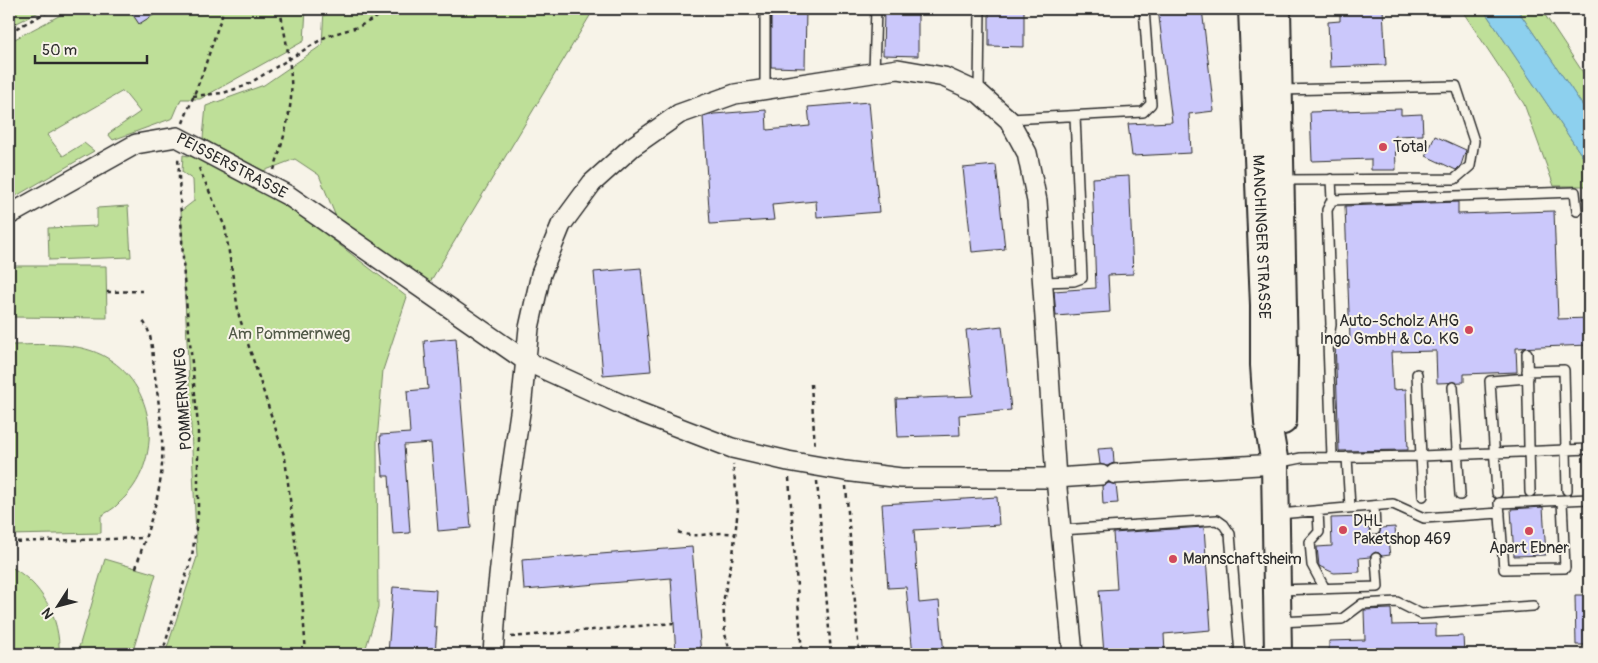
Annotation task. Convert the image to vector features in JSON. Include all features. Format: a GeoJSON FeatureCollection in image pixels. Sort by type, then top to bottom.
{"type":"FeatureCollection","features":[{"type":"Feature","properties":{"kind":"main road","name":"MANCHINGER STRASSE"},"geometry":{"type":"LineString","coordinates":[[1252,9],[1281,180],[1284,410],[1275,464]]}},
{"type":"Feature","properties":{"kind":"main road","name":"MANCHINGER STRASSE"},"geometry":{"type":"LineString","coordinates":[[1277,9],[1267,90],[1264,365],[1268,423],[1275,464],[1279,622],[1278,654]]}},
{"type":"Feature","properties":{"kind":"street"},"geometry":{"type":"LineString","coordinates":[[494,646],[507,501],[530,328],[541,274],[562,225],[592,183],[632,147],[680,114],[735,94],[898,69],[944,76],[979,93],[1009,120],[1028,153],[1037,201],[1060,530],[1073,654]]}},
{"type":"Feature","properties":{"kind":"street","name":"PEISSERSTRASSE"},"geometry":{"type":"LineString","coordinates":[[9,216],[136,144],[182,139],[289,196],[526,361],[636,411],[732,448],[816,466],[900,478],[1056,478],[1275,464]]}},
{"type":"Feature","properties":{"kind":"lane"},"geometry":{"type":"LineString","coordinates":[[765,9],[765,89]]}},
{"type":"Feature","properties":{"kind":"lane"},"geometry":{"type":"LineString","coordinates":[[874,72],[876,9]]}},
{"type":"Feature","properties":{"kind":"lane"},"geometry":{"type":"LineString","coordinates":[[979,93],[980,9]]}},
{"type":"Feature","properties":{"kind":"lane"},"geometry":{"type":"LineString","coordinates":[[1009,120],[1142,112],[1151,104],[1144,9]]}},
{"type":"Feature","properties":{"kind":"lane"},"geometry":{"type":"LineString","coordinates":[[1267,90],[1456,86],[1474,141],[1470,166],[1454,179],[1281,180]]}},
{"type":"Feature","properties":{"kind":"lane"},"geometry":{"type":"LineString","coordinates":[[1042,282],[1074,281],[1082,278],[1075,116]]}},
{"type":"Feature","properties":{"kind":"lane"},"geometry":{"type":"LineString","coordinates":[[1331,180],[1332,200],[1327,210],[1331,325],[1328,342],[1332,457]]}},
{"type":"Feature","properties":{"kind":"lane"},"geometry":{"type":"LineString","coordinates":[[1332,200],[1575,192],[1577,211]]}},
{"type":"Feature","properties":{"kind":"lane"},"geometry":{"type":"LineString","coordinates":[[1527,353],[1530,492]]}},
{"type":"Feature","properties":{"kind":"lane"},"geometry":{"type":"LineString","coordinates":[[1497,493],[1490,381],[1564,370],[1567,490]]}},
{"type":"Feature","properties":{"kind":"lane"},"geometry":{"type":"LineString","coordinates":[[1417,374],[1424,496]]}},
{"type":"Feature","properties":{"kind":"lane"},"geometry":{"type":"LineString","coordinates":[[1453,386],[1460,495]]}},
{"type":"Feature","properties":{"kind":"lane"},"geometry":{"type":"LineString","coordinates":[[1275,464],[1301,458],[1458,455],[1589,449]]}},
{"type":"Feature","properties":{"kind":"lane"},"geometry":{"type":"LineString","coordinates":[[1347,457],[1350,507]]}},
{"type":"Feature","properties":{"kind":"lane"},"geometry":{"type":"LineString","coordinates":[[1562,501],[1565,568],[1504,569],[1499,503],[1589,499]]}},
{"type":"Feature","properties":{"kind":"lane"},"geometry":{"type":"LineString","coordinates":[[1275,514],[1393,504],[1424,518],[1500,513]]}},
{"type":"Feature","properties":{"kind":"lane"},"geometry":{"type":"LineString","coordinates":[[1374,506],[1375,530]]}},
{"type":"Feature","properties":{"kind":"lane"},"geometry":{"type":"LineString","coordinates":[[1318,511],[1319,532],[1310,542],[1312,565],[1325,588]]}},
{"type":"Feature","properties":{"kind":"lane"},"geometry":{"type":"LineString","coordinates":[[1060,530],[1217,520],[1224,525],[1230,534],[1240,654]]}},
{"type":"Feature","properties":{"kind":"lane"},"geometry":{"type":"LineString","coordinates":[[1278,590],[1378,588],[1376,558]]}},
{"type":"Feature","properties":{"kind":"lane"},"geometry":{"type":"LineString","coordinates":[[1279,622],[1342,619],[1362,604],[1397,602],[1421,614],[1533,606]]}},
{"type":"Feature","properties":{"kind":"path"},"geometry":{"type":"LineString","coordinates":[[9,32],[53,9]]}},
{"type":"Feature","properties":{"kind":"path"},"geometry":{"type":"LineString","coordinates":[[224,9],[194,96],[182,139],[225,227],[239,316],[285,458],[302,598],[306,654]]}},
{"type":"Feature","properties":{"kind":"path"},"geometry":{"type":"LineString","coordinates":[[270,186],[291,99],[291,83],[280,9]]}},
{"type":"Feature","properties":{"kind":"path"},"geometry":{"type":"LineString","coordinates":[[194,96],[223,94],[245,86],[327,36],[358,27],[388,9]]}},
{"type":"Feature","properties":{"kind":"path","name":"POMMERNWEG"},"geometry":{"type":"LineString","coordinates":[[162,654],[192,556],[198,514],[198,426],[184,279],[182,139]]}},
{"type":"Feature","properties":{"kind":"path"},"geometry":{"type":"LineString","coordinates":[[107,292],[142,291]]}},
{"type":"Feature","properties":{"kind":"path"},"geometry":{"type":"LineString","coordinates":[[136,568],[160,483],[162,461],[161,425],[152,351],[148,328],[143,321]]}},
{"type":"Feature","properties":{"kind":"path"},"geometry":{"type":"LineString","coordinates":[[810,384],[831,654]]}},
{"type":"Feature","properties":{"kind":"path"},"geometry":{"type":"LineString","coordinates":[[731,654],[725,634],[723,602],[738,508],[732,448]]}},
{"type":"Feature","properties":{"kind":"path"},"geometry":{"type":"LineString","coordinates":[[788,461],[802,654]]}},
{"type":"Feature","properties":{"kind":"path"},"geometry":{"type":"LineString","coordinates":[[845,471],[859,654]]}},
{"type":"Feature","properties":{"kind":"path"},"geometry":{"type":"LineString","coordinates":[[678,532],[687,536],[725,532],[735,534]]}},
{"type":"Feature","properties":{"kind":"path"},"geometry":{"type":"LineString","coordinates":[[9,542],[145,538]]}},
{"type":"Feature","properties":{"kind":"path"},"geometry":{"type":"LineString","coordinates":[[494,646],[674,623]]}},
{"type":"Feature","properties":{"kind":"green space"},"geometry":{"type":"Polygon","coordinates":[[[9,9],[45,9],[9,27],[9,9]]]}},
{"type":"Feature","properties":{"kind":"green space"},"geometry":{"type":"Polygon","coordinates":[[[72,9],[306,9],[304,41],[200,99],[181,99],[173,118],[113,140],[108,134],[140,112],[123,91],[47,135],[63,156],[84,143],[94,151],[9,200],[9,42],[72,9]]]}},
{"type":"Feature","properties":{"kind":"green space"},"geometry":{"type":"Polygon","coordinates":[[[324,9],[594,9],[430,282],[336,217],[319,175],[295,159],[258,173],[203,138],[206,106],[264,85],[322,45],[324,9]]]}},
{"type":"Feature","properties":{"kind":"green space"},"geometry":{"type":"Polygon","coordinates":[[[1461,9],[1483,9],[1589,166],[1589,188],[1587,186],[1554,186],[1524,104],[1461,9]]]}},
{"type":"Feature","properties":{"kind":"green space"},"geometry":{"type":"Polygon","coordinates":[[[1517,9],[1541,9],[1589,79],[1589,115],[1517,9]]]}},
{"type":"Feature","properties":{"kind":"green space","name":"Am Pommernweg"},"geometry":{"type":"Polygon","coordinates":[[[183,155],[211,160],[284,202],[407,297],[383,370],[377,441],[378,608],[364,654],[165,654],[197,557],[181,211],[194,201],[193,180],[182,172],[183,155]]]}},
{"type":"Feature","properties":{"kind":"green space"},"geometry":{"type":"Polygon","coordinates":[[[128,206],[131,257],[49,260],[48,228],[97,226],[97,208],[128,206]]]}},
{"type":"Feature","properties":{"kind":"green space"},"geometry":{"type":"Polygon","coordinates":[[[9,266],[106,266],[107,318],[9,317],[9,266]]]}},
{"type":"Feature","properties":{"kind":"green space"},"geometry":{"type":"Polygon","coordinates":[[[9,345],[56,345],[91,351],[102,355],[121,368],[135,385],[144,404],[149,424],[149,446],[144,467],[134,486],[113,509],[101,516],[101,533],[9,535],[9,345]]]}},
{"type":"Feature","properties":{"kind":"green space"},"geometry":{"type":"Polygon","coordinates":[[[105,559],[156,574],[132,654],[77,654],[105,559]]]}},
{"type":"Feature","properties":{"kind":"green space"},"geometry":{"type":"Polygon","coordinates":[[[9,566],[31,581],[47,602],[57,627],[59,654],[9,654],[9,566]]]}},
{"type":"Feature","properties":{"kind":"water"},"geometry":{"type":"Polygon","coordinates":[[[1483,9],[1517,9],[1583,106],[1589,115],[1589,166],[1483,9]]]}},
{"type":"Feature","properties":{"kind":"building"},"geometry":{"type":"Polygon","coordinates":[[[129,9],[163,9],[139,24],[129,9]]]}},
{"type":"Feature","properties":{"kind":"building"},"geometry":{"type":"Polygon","coordinates":[[[771,9],[806,9],[805,68],[771,67],[771,9]]]}},
{"type":"Feature","properties":{"kind":"building"},"geometry":{"type":"Polygon","coordinates":[[[884,9],[918,9],[918,56],[883,55],[884,9]]]}},
{"type":"Feature","properties":{"kind":"building"},"geometry":{"type":"Polygon","coordinates":[[[989,9],[1024,9],[1024,47],[989,46],[989,9]]]}},
{"type":"Feature","properties":{"kind":"building"},"geometry":{"type":"Polygon","coordinates":[[[1158,9],[1202,9],[1214,111],[1189,114],[1191,153],[1132,156],[1128,124],[1172,122],[1158,9]]]}},
{"type":"Feature","properties":{"kind":"building"},"geometry":{"type":"Polygon","coordinates":[[[1340,9],[1383,9],[1386,65],[1330,67],[1328,22],[1340,21],[1340,9]]]}},
{"type":"Feature","properties":{"kind":"building"},"geometry":{"type":"Polygon","coordinates":[[[869,102],[879,212],[817,217],[816,201],[772,205],[774,220],[710,224],[703,117],[714,114],[766,110],[767,130],[810,126],[808,107],[869,102]]]}},
{"type":"Feature","properties":{"kind":"building"},"geometry":{"type":"Polygon","coordinates":[[[1401,109],[1401,115],[1422,114],[1423,135],[1395,136],[1396,170],[1371,170],[1371,159],[1312,161],[1310,112],[1401,109]]]}},
{"type":"Feature","properties":{"kind":"building"},"geometry":{"type":"Polygon","coordinates":[[[1435,136],[1466,150],[1461,165],[1456,170],[1426,156],[1435,136]]]}},
{"type":"Feature","properties":{"kind":"building"},"geometry":{"type":"Polygon","coordinates":[[[996,165],[1005,249],[972,252],[963,168],[996,165]]]}},
{"type":"Feature","properties":{"kind":"building"},"geometry":{"type":"Polygon","coordinates":[[[1129,176],[1133,274],[1108,275],[1110,312],[1056,316],[1054,291],[1096,288],[1092,178],[1129,176]]]}},
{"type":"Feature","properties":{"kind":"building","name":"Auto-Scholz AHG Ingo GmbH & Co. KG"},"geometry":{"type":"Polygon","coordinates":[[[1458,202],[1458,214],[1554,211],[1558,319],[1589,318],[1589,345],[1516,348],[1517,372],[1464,374],[1464,382],[1437,383],[1436,351],[1391,352],[1393,390],[1406,389],[1408,450],[1339,451],[1335,341],[1350,340],[1345,206],[1458,202]]]}},
{"type":"Feature","properties":{"kind":"building"},"geometry":{"type":"Polygon","coordinates":[[[641,268],[651,371],[603,375],[594,272],[641,268]]]}},
{"type":"Feature","properties":{"kind":"building"},"geometry":{"type":"Polygon","coordinates":[[[1002,326],[1011,410],[959,415],[960,435],[898,437],[896,399],[973,396],[966,330],[1002,326]]]}},
{"type":"Feature","properties":{"kind":"building"},"geometry":{"type":"Polygon","coordinates":[[[456,338],[471,528],[438,531],[431,443],[404,445],[410,533],[393,534],[389,476],[383,476],[380,435],[410,433],[407,391],[428,389],[424,341],[456,338]]]}},
{"type":"Feature","properties":{"kind":"building"},"geometry":{"type":"Polygon","coordinates":[[[1113,448],[1114,463],[1107,466],[1100,464],[1098,449],[1113,448]]]}},
{"type":"Feature","properties":{"kind":"building"},"geometry":{"type":"Polygon","coordinates":[[[1109,483],[1116,485],[1118,503],[1103,504],[1102,486],[1109,483]]]}},
{"type":"Feature","properties":{"kind":"building"},"geometry":{"type":"Polygon","coordinates":[[[997,497],[999,525],[914,530],[919,603],[939,601],[944,654],[913,654],[906,587],[888,588],[882,504],[997,497]]]}},
{"type":"Feature","properties":{"kind":"building","name":"Apart Ebner"},"geometry":{"type":"Polygon","coordinates":[[[1543,507],[1546,555],[1514,556],[1511,509],[1543,507]]]}},
{"type":"Feature","properties":{"kind":"building"},"geometry":{"type":"Polygon","coordinates":[[[1364,517],[1365,529],[1369,528],[1373,536],[1379,535],[1381,528],[1395,527],[1396,541],[1388,542],[1390,555],[1382,556],[1375,552],[1370,557],[1359,558],[1360,572],[1334,573],[1319,566],[1317,547],[1332,546],[1331,518],[1364,517]]]}},
{"type":"Feature","properties":{"kind":"building"},"geometry":{"type":"Polygon","coordinates":[[[1204,527],[1211,630],[1164,634],[1165,654],[1104,654],[1099,590],[1117,589],[1113,533],[1204,527]]]}},
{"type":"Feature","properties":{"kind":"building"},"geometry":{"type":"Polygon","coordinates":[[[692,547],[701,654],[676,654],[671,578],[524,590],[522,560],[692,547]]]}},
{"type":"Feature","properties":{"kind":"building"},"geometry":{"type":"Polygon","coordinates":[[[393,587],[436,590],[434,627],[437,627],[435,654],[388,654],[393,587]]]}},
{"type":"Feature","properties":{"kind":"building"},"geometry":{"type":"Polygon","coordinates":[[[1575,595],[1589,595],[1589,645],[1576,645],[1575,595]]]}},
{"type":"Feature","properties":{"kind":"building"},"geometry":{"type":"Polygon","coordinates":[[[1391,609],[1392,625],[1436,624],[1436,637],[1463,636],[1464,654],[1329,654],[1329,641],[1365,640],[1364,610],[1391,609]]]}},
{"type":"Feature","properties":{"kind":"place","name":"Total"},"geometry":{"type":"Point","coordinates":[1383,147]}},
{"type":"Feature","properties":{"kind":"place","name":"Auto-Scholz AHG Ingo GmbH & Co. KG"},"geometry":{"type":"Point","coordinates":[1469,330]}},
{"type":"Feature","properties":{"kind":"place","name":"DHL Paketshop 469"},"geometry":{"type":"Point","coordinates":[1343,530]}},
{"type":"Feature","properties":{"kind":"place","name":"Apart Ebner"},"geometry":{"type":"Point","coordinates":[1529,531]}},
{"type":"Feature","properties":{"kind":"place","name":"Mannschaftsheim"},"geometry":{"type":"Point","coordinates":[1173,559]}}]}
